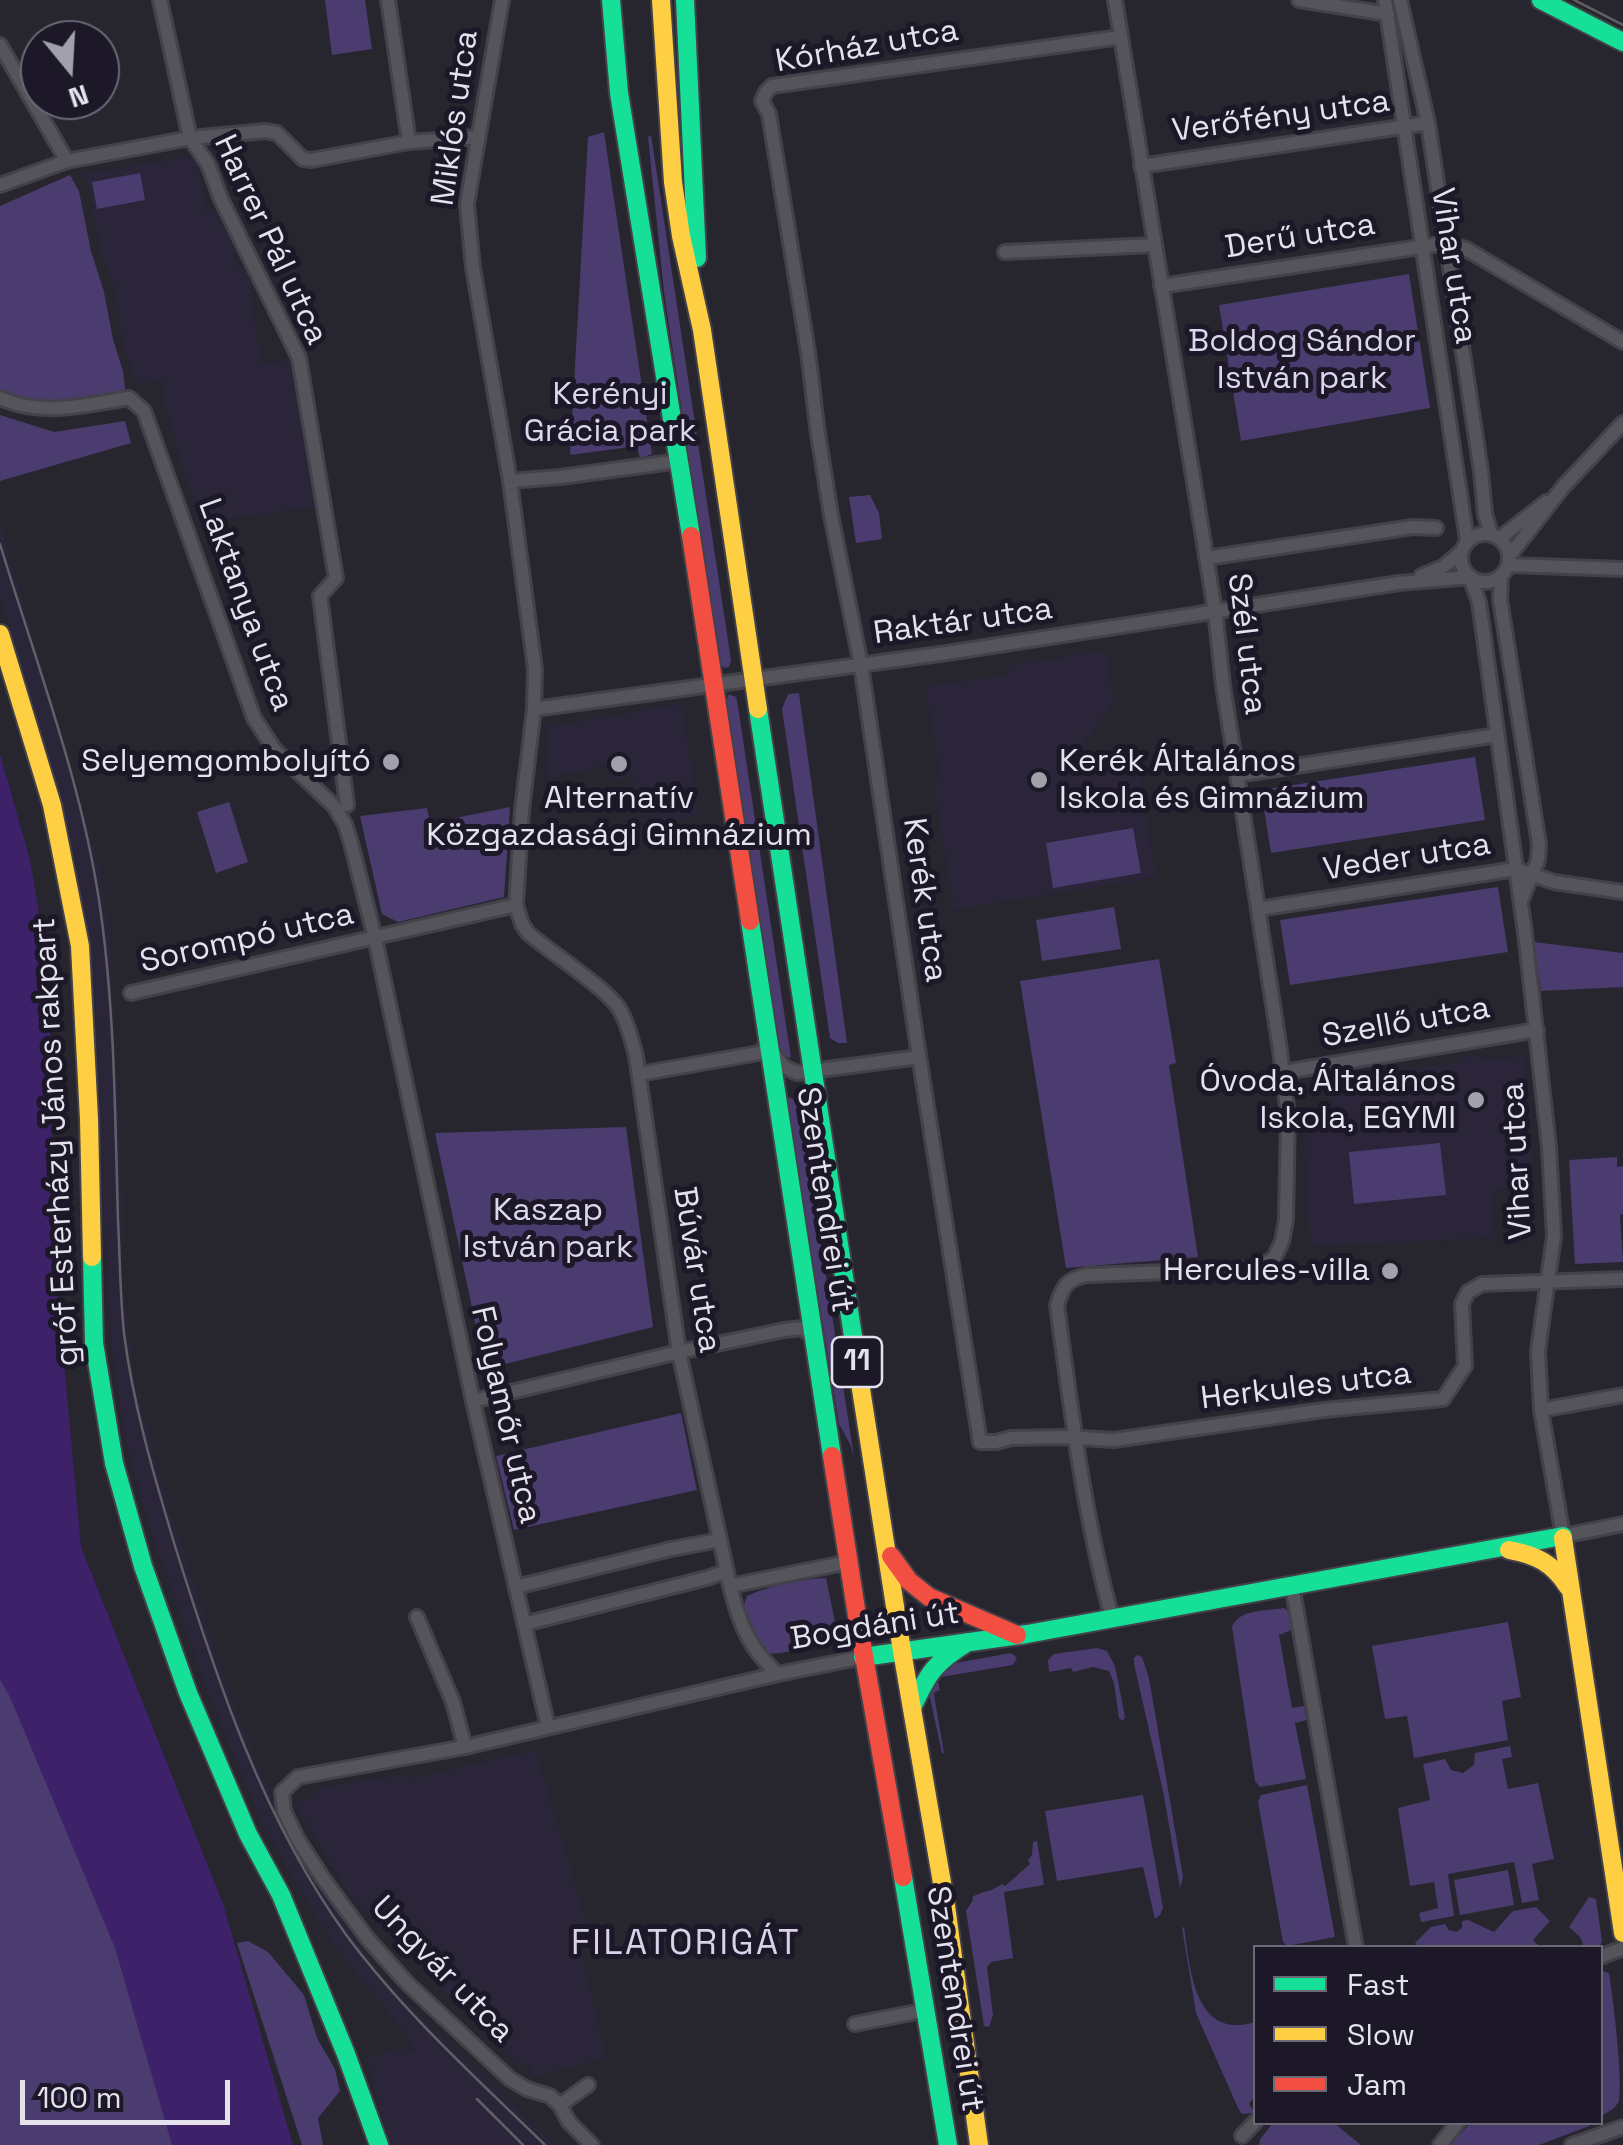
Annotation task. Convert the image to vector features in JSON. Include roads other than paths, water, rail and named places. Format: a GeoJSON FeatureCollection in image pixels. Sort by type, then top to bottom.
{"type":"FeatureCollection","features":[{"type":"Feature","properties":{"kind":"main road","name":"Szentendrei út"},"geometry":{"type":"LineString","coordinates":[[611,0],[618,93],[638,222],[679,460],[864,1657],[948,2145]]}},
{"type":"Feature","properties":{"kind":"main road","name":"11"},"geometry":{"type":"LineString","coordinates":[[662,0],[668,126],[681,236],[702,330]]}},
{"type":"Feature","properties":{"kind":"main road"},"geometry":{"type":"LineString","coordinates":[[685,0],[702,330]]}},
{"type":"Feature","properties":{"kind":"main road"},"geometry":{"type":"LineString","coordinates":[[1541,0],[1623,42]]}},
{"type":"Feature","properties":{"kind":"main road","name":"Szentendrei út"},"geometry":{"type":"LineString","coordinates":[[702,330],[812,1072],[902,1652],[946,1906],[979,2145]]}},
{"type":"Feature","properties":{"kind":"main road","name":"gróf Esterházy János rakpart"},"geometry":{"type":"LineString","coordinates":[[0,634],[52,805],[74,902],[85,1026],[94,1343],[114,1462],[143,1566],[188,1693],[248,1834],[288,1913],[379,2145]]}},
{"type":"Feature","properties":{"kind":"main road"},"geometry":{"type":"LineString","coordinates":[[1563,1536],[1620,1884],[1623,1933]]}},
{"type":"Feature","properties":{"kind":"main road","name":"Bogdáni út"},"geometry":{"type":"LineString","coordinates":[[864,1657],[1017,1635],[1563,1536]]}},
{"type":"Feature","properties":{"kind":"main road"},"geometry":{"type":"LineString","coordinates":[[886,1548],[908,1581],[929,1597],[1017,1635]]}},
{"type":"Feature","properties":{"kind":"main road","name":"Bogdáni út"},"geometry":{"type":"LineString","coordinates":[[1498,1548],[1548,1561],[1559,1571],[1573,1596]]}},
{"type":"Feature","properties":{"kind":"main road"},"geometry":{"type":"LineString","coordinates":[[912,1708],[940,1659],[968,1642]]}},
{"type":"Feature","properties":{"kind":"street","name":"Harrer Pál utca"},"geometry":{"type":"LineString","coordinates":[[160,0],[190,138],[208,164],[221,199],[299,358],[336,578],[320,596],[347,805]]}},
{"type":"Feature","properties":{"kind":"street"},"geometry":{"type":"LineString","coordinates":[[388,0],[410,142]]}},
{"type":"Feature","properties":{"kind":"street","name":"Miklós utca"},"geometry":{"type":"LineString","coordinates":[[502,0],[466,204],[535,669],[516,905]]}},
{"type":"Feature","properties":{"kind":"street"},"geometry":{"type":"LineString","coordinates":[[1115,0],[1120,36]]}},
{"type":"Feature","properties":{"kind":"street"},"geometry":{"type":"LineString","coordinates":[[1299,0],[1387,7]]}},
{"type":"Feature","properties":{"kind":"street","name":"Vihar utca"},"geometry":{"type":"LineString","coordinates":[[1400,0],[1428,123],[1485,514],[1496,536]]}},
{"type":"Feature","properties":{"kind":"street","name":"Vihar utca"},"geometry":{"type":"LineString","coordinates":[[1387,7],[1464,546]]}},
{"type":"Feature","properties":{"kind":"street","name":"Kórház utca"},"geometry":{"type":"LineString","coordinates":[[766,92],[772,86],[1120,36]]}},
{"type":"Feature","properties":{"kind":"street","name":"Szél utca"},"geometry":{"type":"LineString","coordinates":[[1075,1437],[1057,1304],[1062,1290],[1074,1278],[1087,1275],[1262,1266],[1274,1258],[1286,1220],[1288,1138],[1284,1072],[1223,685],[1216,611],[1120,36]]}},
{"type":"Feature","properties":{"kind":"street"},"geometry":{"type":"LineString","coordinates":[[0,45],[67,161]]}},
{"type":"Feature","properties":{"kind":"street","name":"Kerék utca"},"geometry":{"type":"LineString","coordinates":[[766,92],[762,101],[769,114],[828,499],[861,665],[980,1442],[1075,1437]]}},
{"type":"Feature","properties":{"kind":"street","name":"Verőfény utca"},"geometry":{"type":"LineString","coordinates":[[1142,166],[1428,123]]}},
{"type":"Feature","properties":{"kind":"street"},"geometry":{"type":"LineString","coordinates":[[0,185],[67,161],[190,138],[278,132],[304,160],[312,160],[410,142],[478,137]]}},
{"type":"Feature","properties":{"kind":"street"},"geometry":{"type":"LineString","coordinates":[[1447,243],[1466,249],[1623,342]]}},
{"type":"Feature","properties":{"kind":"street","name":"Derű utca"},"geometry":{"type":"LineString","coordinates":[[1161,286],[1447,243]]}},
{"type":"Feature","properties":{"kind":"street"},"geometry":{"type":"LineString","coordinates":[[1005,252],[1154,244]]}},
{"type":"Feature","properties":{"kind":"street","name":"Laktanya utca"},"geometry":{"type":"LineString","coordinates":[[0,398],[52,410],[129,398],[144,411],[254,718],[274,749],[315,785],[345,824],[375,938]]}},
{"type":"Feature","properties":{"kind":"street"},"geometry":{"type":"LineString","coordinates":[[1521,901],[1538,860],[1538,844],[1502,610],[1506,566],[1507,546],[1496,536],[1478,534],[1464,546],[1461,566],[1470,577],[1491,582],[1506,566],[1563,488],[1623,423]]}},
{"type":"Feature","properties":{"kind":"street"},"geometry":{"type":"LineString","coordinates":[[510,481],[679,460]]}},
{"type":"Feature","properties":{"kind":"street"},"geometry":{"type":"LineString","coordinates":[[1496,536],[1563,488]]}},
{"type":"Feature","properties":{"kind":"street"},"geometry":{"type":"LineString","coordinates":[[1207,558],[1413,527],[1436,528]]}},
{"type":"Feature","properties":{"kind":"street","name":"Raktár utca"},"geometry":{"type":"LineString","coordinates":[[1399,583],[1431,573],[1464,546]]}},
{"type":"Feature","properties":{"kind":"street"},"geometry":{"type":"LineString","coordinates":[[1506,566],[1623,569]]}},
{"type":"Feature","properties":{"kind":"street","name":"Vihar utca"},"geometry":{"type":"LineString","coordinates":[[1470,577],[1479,602],[1521,901],[1549,1148],[1554,1236],[1538,1351],[1541,1410],[1563,1536]]}},
{"type":"Feature","properties":{"kind":"street","name":"Raktár utca"},"geometry":{"type":"LineString","coordinates":[[534,709],[861,665],[1399,583],[1470,577]]}},
{"type":"Feature","properties":{"kind":"street"},"geometry":{"type":"LineString","coordinates":[[1237,775],[1497,735]]}},
{"type":"Feature","properties":{"kind":"street","name":"Veder utca"},"geometry":{"type":"LineString","coordinates":[[1258,909],[1516,869],[1554,882],[1623,892]]}},
{"type":"Feature","properties":{"kind":"street","name":"Sorompó utca"},"geometry":{"type":"LineString","coordinates":[[131,993],[516,905]]}},
{"type":"Feature","properties":{"kind":"street","name":"Búvár utca"},"geometry":{"type":"LineString","coordinates":[[516,905],[528,933],[608,996],[620,1010],[636,1056],[679,1352],[730,1586],[739,1623],[750,1644],[778,1674]]}},
{"type":"Feature","properties":{"kind":"street","name":"Folyamőr utca"},"geometry":{"type":"LineString","coordinates":[[375,938],[473,1401],[548,1727]]}},
{"type":"Feature","properties":{"kind":"street","name":"Szellő utca"},"geometry":{"type":"LineString","coordinates":[[1284,1072],[1537,1030]]}},
{"type":"Feature","properties":{"kind":"street"},"geometry":{"type":"LineString","coordinates":[[768,1040],[784,1068],[797,1073],[919,1057]]}},
{"type":"Feature","properties":{"kind":"street"},"geometry":{"type":"LineString","coordinates":[[639,1074],[759,1053],[768,1040]]}},
{"type":"Feature","properties":{"kind":"street"},"geometry":{"type":"LineString","coordinates":[[1546,1282],[1623,1278]]}},
{"type":"Feature","properties":{"kind":"street","name":"Herkules utca"},"geometry":{"type":"LineString","coordinates":[[1075,1437],[1114,1440],[1324,1410],[1443,1400],[1465,1366],[1462,1304],[1468,1292],[1482,1284],[1546,1282]]}},
{"type":"Feature","properties":{"kind":"street"},"geometry":{"type":"LineString","coordinates":[[473,1401],[679,1352],[803,1328],[816,1346]]}},
{"type":"Feature","properties":{"kind":"street"},"geometry":{"type":"LineString","coordinates":[[1541,1410],[1623,1396]]}},
{"type":"Feature","properties":{"kind":"street"},"geometry":{"type":"LineString","coordinates":[[1075,1437],[1112,1618]]}},
{"type":"Feature","properties":{"kind":"street","name":"Bogdáni út"},"geometry":{"type":"LineString","coordinates":[[1563,1536],[1623,1524]]}},
{"type":"Feature","properties":{"kind":"street"},"geometry":{"type":"LineString","coordinates":[[516,1586],[720,1540]]}},
{"type":"Feature","properties":{"kind":"street"},"geometry":{"type":"LineString","coordinates":[[730,1586],[849,1562]]}},
{"type":"Feature","properties":{"kind":"street"},"geometry":{"type":"LineString","coordinates":[[524,1624],[727,1571]]}},
{"type":"Feature","properties":{"kind":"street"},"geometry":{"type":"LineString","coordinates":[[1292,1585],[1355,1945]]}},
{"type":"Feature","properties":{"kind":"street"},"geometry":{"type":"LineString","coordinates":[[417,1617],[453,1702],[464,1747]]}},
{"type":"Feature","properties":{"kind":"street","name":"Bogdáni út"},"geometry":{"type":"LineString","coordinates":[[282,1803],[282,1792],[298,1776],[464,1747],[864,1657]]}},
{"type":"Feature","properties":{"kind":"street","name":"Ungvár utca"},"geometry":{"type":"LineString","coordinates":[[282,1803],[298,1840],[386,1962],[510,2078],[527,2089],[550,2096],[592,2145]]}},
{"type":"Feature","properties":{"kind":"street"},"geometry":{"type":"LineString","coordinates":[[855,2024],[927,2010]]}},
{"type":"Feature","properties":{"kind":"street"},"geometry":{"type":"LineString","coordinates":[[560,2105],[588,2085]]}},
{"type":"Feature","properties":{"kind":"street"},"geometry":{"type":"LineString","coordinates":[[1242,2136],[1253,2124]]}},
{"type":"Feature","properties":{"kind":"street"},"geometry":{"type":"LineString","coordinates":[[1440,2145],[1456,2125]]}},
{"type":"Feature","properties":{"kind":"street"},"geometry":{"type":"LineString","coordinates":[[1572,2145],[1623,2127]]}},
{"type":"Feature","properties":{"kind":"tram line"},"geometry":{"type":"LineString","coordinates":[[1574,0],[1623,25]]}},
{"type":"Feature","properties":{"kind":"tram line"},"geometry":{"type":"LineString","coordinates":[[0,544],[58,728],[93,867],[109,990],[124,1333],[152,1467],[208,1648],[267,1797],[317,1891],[347,1936],[417,2019],[545,2145]]}},
{"type":"Feature","properties":{"kind":"tram line"},"geometry":{"type":"LineString","coordinates":[[477,2099],[523,2145]]}},
{"type":"Feature","properties":{"kind":"place","name":"Selyemgombolyító"},"geometry":{"type":"Point","coordinates":[391,762]}},
{"type":"Feature","properties":{"kind":"place","name":"Alternatív Közgazdasági Gimnázium"},"geometry":{"type":"Point","coordinates":[619,764]}},
{"type":"Feature","properties":{"kind":"place","name":"Kerék Általános Iskola és Gimnázium"},"geometry":{"type":"Point","coordinates":[1039,780]}},
{"type":"Feature","properties":{"kind":"place","name":"Óvoda, Általános Iskola, EGYMI"},"geometry":{"type":"Point","coordinates":[1476,1100]}},
{"type":"Feature","properties":{"kind":"place","name":"Hercules-villa"},"geometry":{"type":"Point","coordinates":[1390,1271]}},
{"type":"Feature","properties":{"kind":"district","name":"FILATORIGÁT"},"geometry":{"type":"Point","coordinates":[686,1945]}},
{"type":"Feature","properties":{"kind":"park label","name":"Boldog Sándor István park"},"geometry":{"type":"Point","coordinates":[1302,360]}},
{"type":"Feature","properties":{"kind":"park label","name":"Kerényi Grácia park"},"geometry":{"type":"Point","coordinates":[610,414]}},
{"type":"Feature","properties":{"kind":"park label","name":"Kaszap István park"},"geometry":{"type":"Point","coordinates":[548,1230]}}]}
